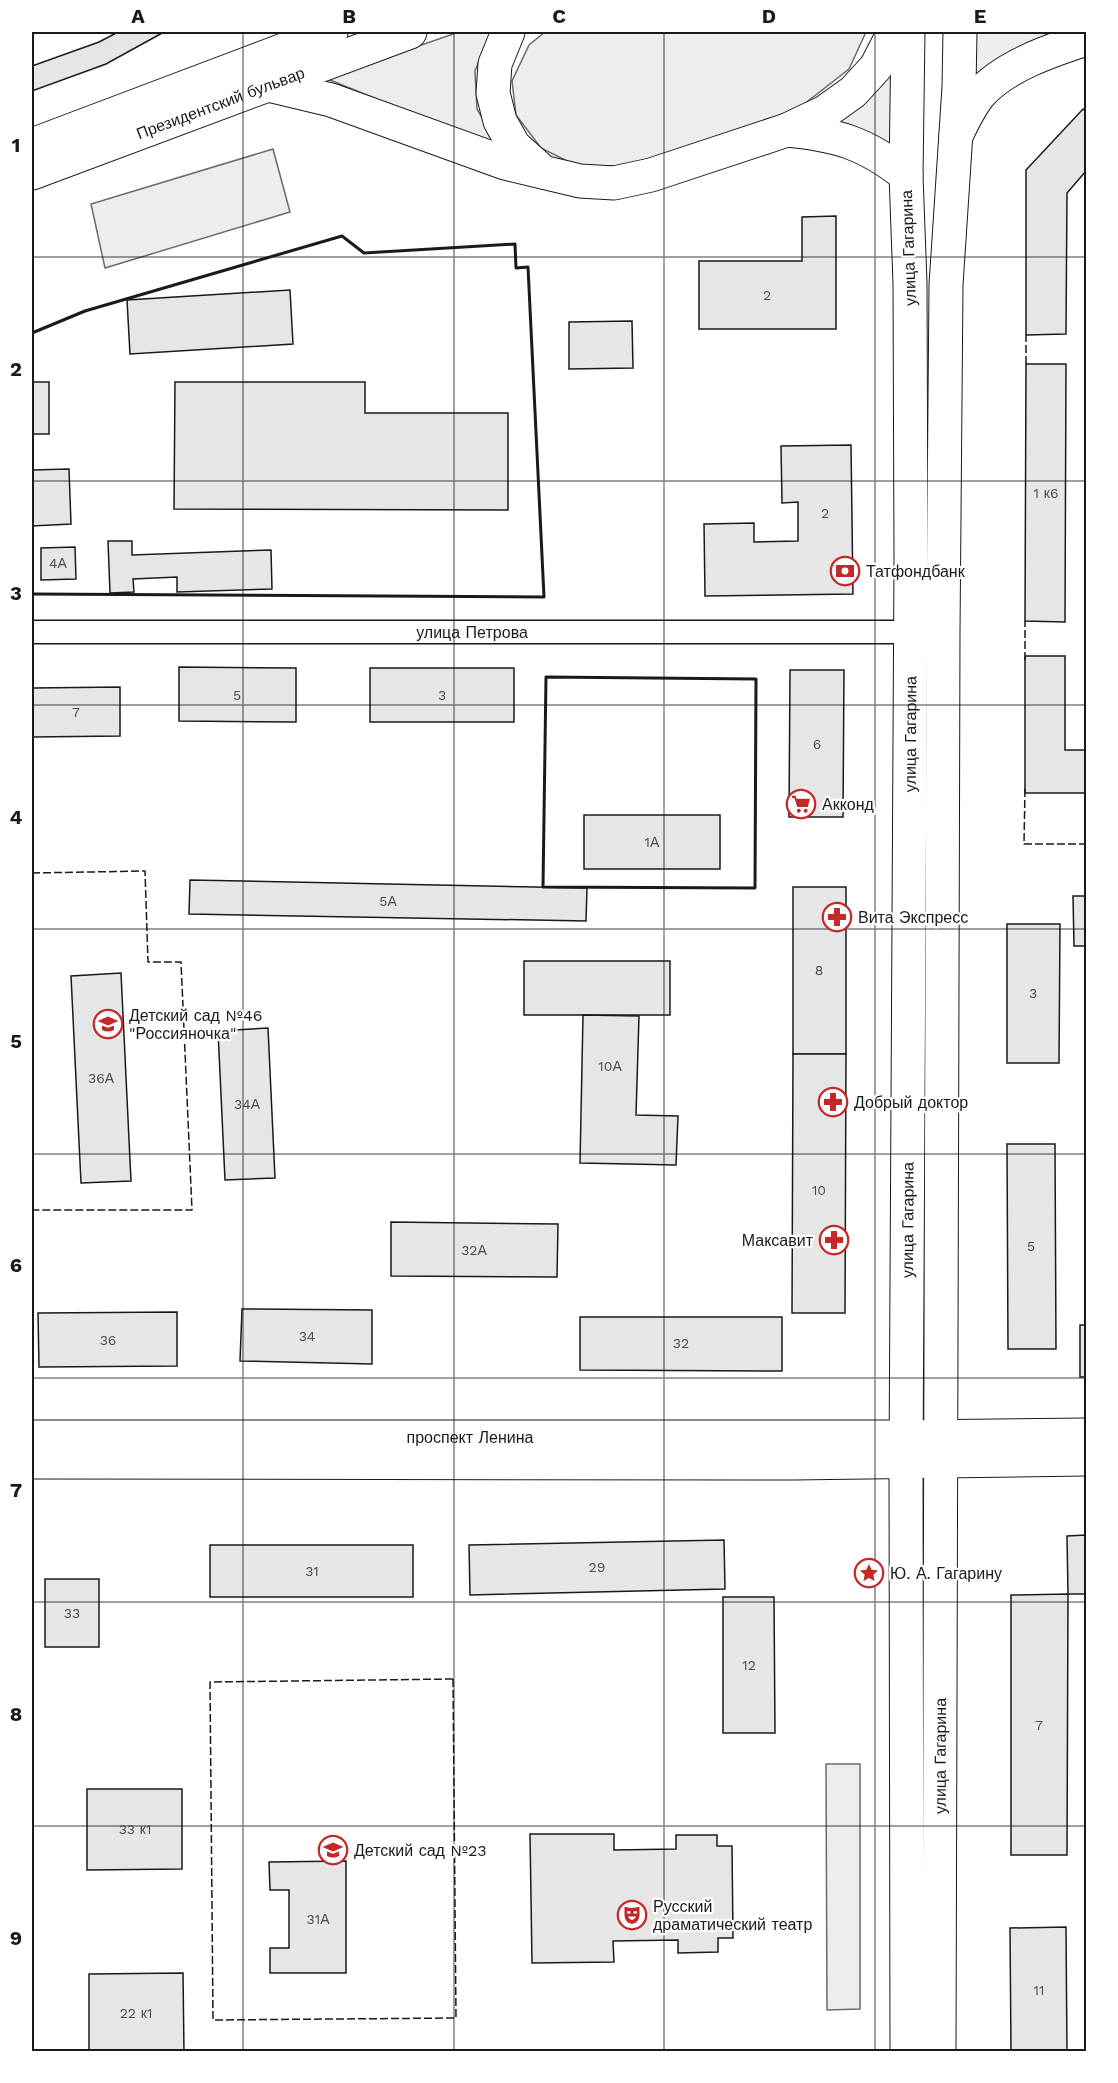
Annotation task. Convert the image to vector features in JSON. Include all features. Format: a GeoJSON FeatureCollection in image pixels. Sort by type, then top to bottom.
{"type":"FeatureCollection","features":[{"type":"Feature","properties":{"kind":"main road"},"geometry":{"type":"LineString","coordinates":[[271,32],[252,75],[331,100],[505,164],[580,181],[614,183],[651,175],[787,130],[825,112],[853,92],[876,66],[894,32]]}},
{"type":"Feature","properties":{"kind":"main road","name":"Президентский бульвар"},"geometry":{"type":"LineString","coordinates":[[32,173],[252,75],[331,32]]}},
{"type":"Feature","properties":{"kind":"main road","name":"Президентский бульвар"},"geometry":{"type":"LineString","coordinates":[[32,145],[252,75],[410,32]]}},
{"type":"Feature","properties":{"kind":"main road"},"geometry":{"type":"LineString","coordinates":[[508,32],[495,64],[493,93],[500,121],[514,146],[544,173]]}},
{"type":"Feature","properties":{"kind":"main road","name":"улица Гагарина"},"geometry":{"type":"LineString","coordinates":[[908,32],[906,175],[910,294],[911,632],[907,1449],[908,2052]]}},
{"type":"Feature","properties":{"kind":"main road","name":"улица Гагарина"},"geometry":{"type":"LineString","coordinates":[[939,2052],[946,285],[960,32]]}},
{"type":"Feature","properties":{"kind":"main road"},"geometry":{"type":"LineString","coordinates":[[1079,32],[1086,33]]}},
{"type":"Feature","properties":{"kind":"main road"},"geometry":{"type":"LineString","coordinates":[[956,136],[967,113],[990,85],[1019,66],[1086,39]]}},
{"type":"Feature","properties":{"kind":"main road"},"geometry":{"type":"LineString","coordinates":[[787,130],[823,133],[847,141],[890,162],[906,175]]}},
{"type":"Feature","properties":{"kind":"main road"},"geometry":{"type":"LineString","coordinates":[[911,632],[943,632]]}},
{"type":"Feature","properties":{"kind":"main road"},"geometry":{"type":"LineString","coordinates":[[907,1449],[1086,1435]]}},
{"type":"Feature","properties":{"kind":"main road","name":"проспект Ленина"},"geometry":{"type":"LineString","coordinates":[[32,1437],[907,1449]]}},
{"type":"Feature","properties":{"kind":"main road"},"geometry":{"type":"LineString","coordinates":[[941,1448],[1086,1459]]}},
{"type":"Feature","properties":{"kind":"main road","name":"проспект Ленина"},"geometry":{"type":"LineString","coordinates":[[32,1462],[907,1449]]}},
{"type":"Feature","properties":{"kind":"street","name":"улица Петрова"},"geometry":{"type":"LineString","coordinates":[[32,632],[911,632]]}},
{"type":"Feature","properties":{"kind":"shaded area"},"geometry":{"type":"Polygon","coordinates":[[[459,32],[491,32],[475,71],[477,109],[501,150],[325,78],[459,32]]]}},
{"type":"Feature","properties":{"kind":"shaded area"},"geometry":{"type":"Polygon","coordinates":[[[545,32],[866,32],[849,69],[785,119],[634,166],[577,166],[541,148],[516,115],[512,81],[529,45],[545,32]]]}},
{"type":"Feature","properties":{"kind":"shaded area"},"geometry":{"type":"Polygon","coordinates":[[[970,32],[1038,32],[1064,38],[973,81],[970,32]]]}},
{"type":"Feature","properties":{"kind":"shaded area"},"geometry":{"type":"Polygon","coordinates":[[[887,69],[891,76],[891,139],[888,145],[824,123],[887,69]]]}},
{"type":"Feature","properties":{"kind":"shaded area"},"geometry":{"type":"Polygon","coordinates":[[[273,149],[290,212],[105,268],[91,204],[273,149]]]}},
{"type":"Feature","properties":{"kind":"shaded area"},"geometry":{"type":"Polygon","coordinates":[[[826,1764],[860,1764],[860,2009],[827,2010],[826,1764]]]}},
{"type":"Feature","properties":{"kind":"building"},"geometry":{"type":"Polygon","coordinates":[[[118,32],[164,32],[106,64],[32,91],[32,66],[99,42],[118,32]]]}},
{"type":"Feature","properties":{"kind":"building"},"geometry":{"type":"Polygon","coordinates":[[[1083,109],[1086,112],[1086,171],[1067,193],[1066,334],[1026,335],[1026,170],[1083,109]]]}},
{"type":"Feature","properties":{"kind":"building"},"geometry":{"type":"Polygon","coordinates":[[[836,216],[836,329],[699,329],[699,261],[802,261],[802,217],[836,216]]]}},
{"type":"Feature","properties":{"kind":"building"},"geometry":{"type":"Polygon","coordinates":[[[290,290],[293,344],[130,354],[127,300],[290,290]]]}},
{"type":"Feature","properties":{"kind":"building"},"geometry":{"type":"Polygon","coordinates":[[[632,321],[633,368],[569,369],[569,322],[632,321]]]}},
{"type":"Feature","properties":{"kind":"building"},"geometry":{"type":"Polygon","coordinates":[[[1026,364],[1066,364],[1065,622],[1025,621],[1026,364]]]}},
{"type":"Feature","properties":{"kind":"building"},"geometry":{"type":"Polygon","coordinates":[[[32,382],[49,382],[49,434],[32,434],[32,382]]]}},
{"type":"Feature","properties":{"kind":"building"},"geometry":{"type":"Polygon","coordinates":[[[175,382],[365,382],[365,413],[508,413],[508,510],[174,509],[175,382]]]}},
{"type":"Feature","properties":{"kind":"building"},"geometry":{"type":"Polygon","coordinates":[[[851,445],[853,594],[705,596],[704,524],[754,523],[754,542],[798,541],[798,502],[782,503],[781,446],[851,445]]]}},
{"type":"Feature","properties":{"kind":"building"},"geometry":{"type":"Polygon","coordinates":[[[69,469],[71,524],[32,526],[32,470],[69,469]]]}},
{"type":"Feature","properties":{"kind":"building"},"geometry":{"type":"Polygon","coordinates":[[[108,541],[132,541],[132,555],[271,550],[272,589],[177,592],[177,577],[133,579],[134,592],[110,593],[108,541]]]}},
{"type":"Feature","properties":{"kind":"building"},"geometry":{"type":"Polygon","coordinates":[[[75,547],[76,579],[41,580],[41,548],[75,547]]]}},
{"type":"Feature","properties":{"kind":"building"},"geometry":{"type":"Polygon","coordinates":[[[1025,656],[1065,656],[1065,750],[1086,750],[1086,793],[1025,793],[1025,656]]]}},
{"type":"Feature","properties":{"kind":"building"},"geometry":{"type":"Polygon","coordinates":[[[179,667],[296,668],[296,722],[179,721],[179,667]]]}},
{"type":"Feature","properties":{"kind":"building"},"geometry":{"type":"Polygon","coordinates":[[[370,668],[514,668],[514,722],[370,722],[370,668]]]}},
{"type":"Feature","properties":{"kind":"building"},"geometry":{"type":"Polygon","coordinates":[[[790,670],[844,670],[843,817],[789,817],[790,670]]]}},
{"type":"Feature","properties":{"kind":"building"},"geometry":{"type":"Polygon","coordinates":[[[120,687],[120,736],[32,737],[32,688],[120,687]]]}},
{"type":"Feature","properties":{"kind":"building"},"geometry":{"type":"Polygon","coordinates":[[[584,815],[720,815],[720,869],[584,869],[584,815]]]}},
{"type":"Feature","properties":{"kind":"building"},"geometry":{"type":"Polygon","coordinates":[[[190,880],[587,888],[586,921],[189,914],[190,880]]]}},
{"type":"Feature","properties":{"kind":"building"},"geometry":{"type":"Polygon","coordinates":[[[793,887],[846,887],[846,1054],[793,1054],[793,887]]]}},
{"type":"Feature","properties":{"kind":"building"},"geometry":{"type":"Polygon","coordinates":[[[1073,896],[1086,896],[1086,946],[1074,946],[1073,896]]]}},
{"type":"Feature","properties":{"kind":"building"},"geometry":{"type":"Polygon","coordinates":[[[1007,924],[1060,924],[1059,1063],[1007,1063],[1007,924]]]}},
{"type":"Feature","properties":{"kind":"building"},"geometry":{"type":"Polygon","coordinates":[[[524,961],[670,961],[670,1015],[524,1015],[524,961]]]}},
{"type":"Feature","properties":{"kind":"building"},"geometry":{"type":"Polygon","coordinates":[[[121,973],[131,1181],[81,1183],[71,976],[121,973]]]}},
{"type":"Feature","properties":{"kind":"building"},"geometry":{"type":"Polygon","coordinates":[[[583,1015],[639,1016],[636,1115],[678,1116],[676,1165],[580,1163],[583,1015]]]}},
{"type":"Feature","properties":{"kind":"building"},"geometry":{"type":"Polygon","coordinates":[[[268,1028],[275,1178],[225,1180],[218,1031],[268,1028]]]}},
{"type":"Feature","properties":{"kind":"building"},"geometry":{"type":"Polygon","coordinates":[[[793,1054],[846,1054],[845,1313],[792,1313],[793,1054]]]}},
{"type":"Feature","properties":{"kind":"building"},"geometry":{"type":"Polygon","coordinates":[[[1007,1144],[1055,1144],[1056,1349],[1008,1349],[1007,1144]]]}},
{"type":"Feature","properties":{"kind":"building"},"geometry":{"type":"Polygon","coordinates":[[[391,1222],[558,1224],[557,1277],[391,1276],[391,1222]]]}},
{"type":"Feature","properties":{"kind":"building"},"geometry":{"type":"Polygon","coordinates":[[[242,1309],[372,1310],[372,1364],[240,1361],[242,1309]]]}},
{"type":"Feature","properties":{"kind":"building"},"geometry":{"type":"Polygon","coordinates":[[[177,1312],[177,1366],[39,1367],[38,1313],[177,1312]]]}},
{"type":"Feature","properties":{"kind":"building"},"geometry":{"type":"Polygon","coordinates":[[[580,1317],[782,1317],[782,1371],[580,1370],[580,1317]]]}},
{"type":"Feature","properties":{"kind":"building"},"geometry":{"type":"Polygon","coordinates":[[[1080,1325],[1086,1325],[1086,1377],[1080,1377],[1080,1325]]]}},
{"type":"Feature","properties":{"kind":"building"},"geometry":{"type":"Polygon","coordinates":[[[1086,1535],[1086,1594],[1068,1594],[1067,1536],[1086,1535]]]}},
{"type":"Feature","properties":{"kind":"building"},"geometry":{"type":"Polygon","coordinates":[[[724,1540],[725,1589],[470,1595],[469,1545],[724,1540]]]}},
{"type":"Feature","properties":{"kind":"building"},"geometry":{"type":"Polygon","coordinates":[[[210,1545],[413,1545],[413,1597],[210,1597],[210,1545]]]}},
{"type":"Feature","properties":{"kind":"building"},"geometry":{"type":"Polygon","coordinates":[[[45,1579],[99,1579],[99,1647],[45,1647],[45,1579]]]}},
{"type":"Feature","properties":{"kind":"building"},"geometry":{"type":"Polygon","coordinates":[[[1068,1594],[1067,1855],[1011,1855],[1011,1595],[1068,1594]]]}},
{"type":"Feature","properties":{"kind":"building"},"geometry":{"type":"Polygon","coordinates":[[[723,1597],[774,1597],[775,1733],[723,1733],[723,1597]]]}},
{"type":"Feature","properties":{"kind":"building"},"geometry":{"type":"Polygon","coordinates":[[[87,1789],[182,1789],[182,1869],[87,1870],[87,1789]]]}},
{"type":"Feature","properties":{"kind":"building","name":"Русский драматический театр"},"geometry":{"type":"Polygon","coordinates":[[[530,1834],[614,1834],[614,1850],[676,1849],[676,1835],[717,1835],[717,1846],[732,1846],[733,1938],[718,1938],[718,1952],[678,1953],[678,1940],[613,1941],[614,1962],[532,1963],[530,1834]]]}},
{"type":"Feature","properties":{"kind":"building"},"geometry":{"type":"Polygon","coordinates":[[[346,1861],[346,1973],[270,1973],[270,1948],[289,1948],[289,1890],[270,1890],[269,1862],[346,1861]]]}},
{"type":"Feature","properties":{"kind":"building"},"geometry":{"type":"Polygon","coordinates":[[[1066,1927],[1067,2052],[1011,2052],[1010,1928],[1066,1927]]]}},
{"type":"Feature","properties":{"kind":"building"},"geometry":{"type":"Polygon","coordinates":[[[183,1973],[184,2052],[89,2052],[89,1974],[183,1973]]]}},
{"type":"Feature","properties":{"kind":"fence"},"geometry":{"type":"LineString","coordinates":[[1026,335],[1026,364]]}},
{"type":"Feature","properties":{"kind":"fence"},"geometry":{"type":"LineString","coordinates":[[1025,621],[1025,660]]}},
{"type":"Feature","properties":{"kind":"fence"},"geometry":{"type":"LineString","coordinates":[[1025,789],[1024,844],[1086,844]]}},
{"type":"Feature","properties":{"kind":"fence"},"geometry":{"type":"LineString","coordinates":[[32,873],[145,871],[148,962],[181,962],[192,1210],[32,1210]]}},
{"type":"Feature","properties":{"kind":"fence"},"geometry":{"type":"LineString","coordinates":[[453,1679],[456,2018],[213,2020],[210,1682],[453,1679]]}},
{"type":"Feature","properties":{"kind":"wall"},"geometry":{"type":"LineString","coordinates":[[32,333],[85,311],[342,236],[364,253],[515,244],[516,268],[528,267],[544,597],[32,594]]}},
{"type":"Feature","properties":{"kind":"wall"},"geometry":{"type":"LineString","coordinates":[[546,677],[756,679],[755,888],[543,887],[546,677]]}},
{"type":"Feature","properties":{"kind":"place","name":"Татфондбанк"},"geometry":{"type":"Point","coordinates":[845,571]}},
{"type":"Feature","properties":{"kind":"place","name":"Акконд"},"geometry":{"type":"Point","coordinates":[801,804]}},
{"type":"Feature","properties":{"kind":"place","name":"Вита Экспресс"},"geometry":{"type":"Point","coordinates":[837,917]}},
{"type":"Feature","properties":{"kind":"place","name":"Детский сад №46 \"Россияночка\""},"geometry":{"type":"Point","coordinates":[108,1024]}},
{"type":"Feature","properties":{"kind":"place","name":"Добрый доктор"},"geometry":{"type":"Point","coordinates":[833,1102]}},
{"type":"Feature","properties":{"kind":"place","name":"Максавит"},"geometry":{"type":"Point","coordinates":[834,1240]}},
{"type":"Feature","properties":{"kind":"place","name":"Ю. А. Гагарину"},"geometry":{"type":"Point","coordinates":[869,1573]}},
{"type":"Feature","properties":{"kind":"place","name":"Детский сад №23"},"geometry":{"type":"Point","coordinates":[333,1850]}},
{"type":"Feature","properties":{"kind":"place","name":"Русский драматический театр"},"geometry":{"type":"Point","coordinates":[632,1915]}}]}
